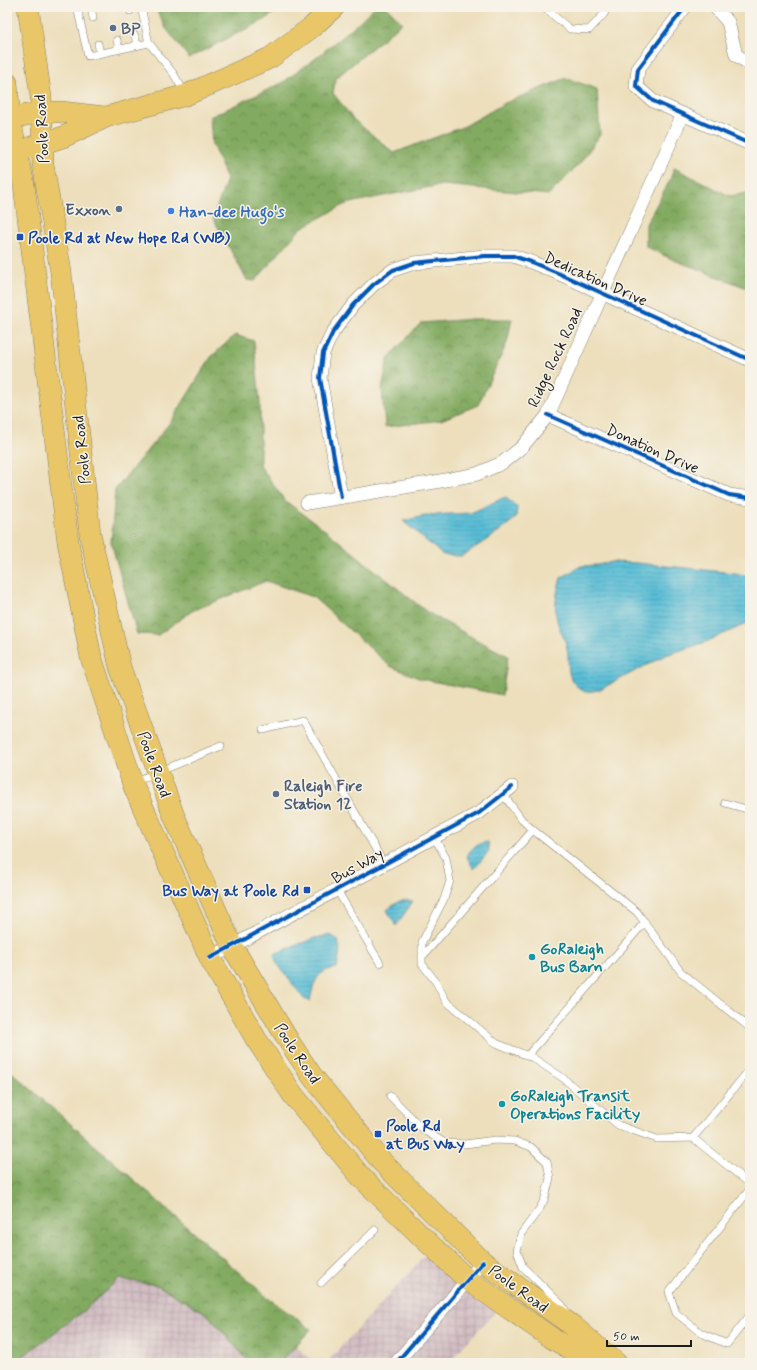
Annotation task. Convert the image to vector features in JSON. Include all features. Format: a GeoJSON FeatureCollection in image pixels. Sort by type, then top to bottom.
{"type":"FeatureCollection","features":[{"type":"Feature","properties":{"kind":"main road","name":"Poole Road"},"geometry":{"type":"LineString","coordinates":[[28,7],[41,112],[43,164],[61,272],[90,534],[120,667],[174,816],[232,946],[288,1040],[312,1076],[383,1163],[483,1262],[573,1326],[616,1363]]}},
{"type":"Feature","properties":{"kind":"main road"},"geometry":{"type":"LineString","coordinates":[[12,152],[63,137],[106,117],[186,95],[270,58],[312,27],[334,7]]}},
{"type":"Feature","properties":{"kind":"main road","name":"Poole Road"},"geometry":{"type":"LineString","coordinates":[[7,83],[12,152],[24,185],[68,542],[91,657],[133,783],[210,958],[256,1039],[293,1095],[361,1177],[468,1280],[553,1339],[595,1363]]}},
{"type":"Feature","properties":{"kind":"main road"},"geometry":{"type":"LineString","coordinates":[[9,119],[41,112],[61,112],[106,117]]}},
{"type":"Feature","properties":{"kind":"main road"},"geometry":{"type":"LineString","coordinates":[[68,542],[90,534]]}},
{"type":"Feature","properties":{"kind":"street"},"geometry":{"type":"LineString","coordinates":[[685,7],[638,69],[636,86],[653,101],[750,144]]}},
{"type":"Feature","properties":{"kind":"street"},"geometry":{"type":"LineString","coordinates":[[715,7],[728,22],[731,40],[736,55],[750,64]]}},
{"type":"Feature","properties":{"kind":"street","name":"Ridge Rock Road"},"geometry":{"type":"LineString","coordinates":[[307,503],[477,474],[502,463],[522,447],[548,415],[579,349],[602,294],[683,114]]}},
{"type":"Feature","properties":{"kind":"street","name":"Dedication Drive"},"geometry":{"type":"LineString","coordinates":[[341,497],[320,378],[323,353],[333,332],[353,305],[374,284],[394,270],[414,263],[485,256],[513,256],[531,262],[750,360]]}},
{"type":"Feature","properties":{"kind":"street","name":"Donation Drive"},"geometry":{"type":"LineString","coordinates":[[548,415],[729,495],[750,498]]}},
{"type":"Feature","properties":{"kind":"street","name":"Bus Way"},"geometry":{"type":"LineString","coordinates":[[210,958],[479,813],[508,790]]}},
{"type":"Feature","properties":{"kind":"street"},"geometry":{"type":"LineString","coordinates":[[396,1363],[483,1262]]}},
{"type":"Feature","properties":{"kind":"lane"},"geometry":{"type":"LineString","coordinates":[[86,7],[78,8],[88,56],[149,43]]}},
{"type":"Feature","properties":{"kind":"lane"},"geometry":{"type":"LineString","coordinates":[[91,7],[93,18]]}},
{"type":"Feature","properties":{"kind":"lane"},"geometry":{"type":"LineString","coordinates":[[141,7],[149,43],[173,73],[186,95]]}},
{"type":"Feature","properties":{"kind":"lane"},"geometry":{"type":"LineString","coordinates":[[543,7],[570,29],[589,30],[604,14],[608,7]]}},
{"type":"Feature","properties":{"kind":"lane"},"geometry":{"type":"LineString","coordinates":[[135,36],[137,46]]}},
{"type":"Feature","properties":{"kind":"lane"},"geometry":{"type":"LineString","coordinates":[[117,40],[119,49]]}},
{"type":"Feature","properties":{"kind":"lane"},"geometry":{"type":"LineString","coordinates":[[98,44],[100,53]]}},
{"type":"Feature","properties":{"kind":"lane"},"geometry":{"type":"LineString","coordinates":[[263,730],[303,720],[384,864]]}},
{"type":"Feature","properties":{"kind":"lane"},"geometry":{"type":"LineString","coordinates":[[133,783],[221,746]]}},
{"type":"Feature","properties":{"kind":"lane"},"geometry":{"type":"LineString","coordinates":[[508,790],[522,820],[637,912],[681,972],[750,1028]]}},
{"type":"Feature","properties":{"kind":"lane"},"geometry":{"type":"LineString","coordinates":[[725,803],[750,810]]}},
{"type":"Feature","properties":{"kind":"lane"},"geometry":{"type":"LineString","coordinates":[[422,957],[533,830]]}},
{"type":"Feature","properties":{"kind":"lane"},"geometry":{"type":"LineString","coordinates":[[434,837],[446,858],[450,881],[444,899],[422,942],[422,964],[436,982],[446,1001],[496,1043],[533,1058],[563,1078],[618,1125],[657,1138],[694,1138],[750,1184]]}},
{"type":"Feature","properties":{"kind":"lane"},"geometry":{"type":"LineString","coordinates":[[337,890],[380,963]]}},
{"type":"Feature","properties":{"kind":"lane"},"geometry":{"type":"LineString","coordinates":[[527,1056],[644,922]]}},
{"type":"Feature","properties":{"kind":"lane"},"geometry":{"type":"LineString","coordinates":[[694,1138],[750,1069]]}},
{"type":"Feature","properties":{"kind":"lane"},"geometry":{"type":"LineString","coordinates":[[390,1096],[425,1131],[445,1143],[465,1144],[495,1140],[515,1141],[531,1147],[547,1162],[550,1178],[545,1198],[540,1208],[521,1234],[518,1251],[523,1267],[562,1305],[573,1326]]}},
{"type":"Feature","properties":{"kind":"lane"},"geometry":{"type":"LineString","coordinates":[[750,1189],[669,1292],[676,1313],[701,1333],[727,1344],[750,1315]]}},
{"type":"Feature","properties":{"kind":"lane"},"geometry":{"type":"LineString","coordinates":[[321,1283],[375,1230]]}},
{"type":"Feature","properties":{"kind":"shaded area"},"geometry":{"type":"Polygon","coordinates":[[[7,1092],[315,1363],[7,1363],[7,1092]]]}},
{"type":"Feature","properties":{"kind":"shaded area"},"geometry":{"type":"Polygon","coordinates":[[[428,1252],[496,1311],[448,1363],[326,1363],[428,1252]]]}},
{"type":"Feature","properties":{"kind":"green space"},"geometry":{"type":"Polygon","coordinates":[[[155,7],[281,7],[266,19],[189,58],[165,27],[155,7]]]}},
{"type":"Feature","properties":{"kind":"green space"},"geometry":{"type":"Polygon","coordinates":[[[374,7],[387,7],[402,23],[336,78],[333,93],[353,119],[394,153],[465,126],[505,103],[566,78],[597,89],[600,135],[580,163],[549,195],[442,185],[346,204],[301,228],[255,281],[247,280],[213,218],[227,179],[212,144],[210,117],[282,83],[316,58],[358,23],[374,7]]]}},
{"type":"Feature","properties":{"kind":"green space"},"geometry":{"type":"Polygon","coordinates":[[[674,168],[730,196],[748,193],[750,191],[750,289],[674,260],[646,247],[646,224],[670,180],[674,168]]]}},
{"type":"Feature","properties":{"kind":"green space"},"geometry":{"type":"Polygon","coordinates":[[[473,319],[512,319],[507,343],[478,405],[441,420],[385,427],[382,389],[388,358],[421,323],[473,319]]]}},
{"type":"Feature","properties":{"kind":"green space"},"geometry":{"type":"Polygon","coordinates":[[[235,335],[254,341],[260,402],[260,466],[285,501],[320,526],[427,612],[508,656],[502,695],[421,679],[390,666],[313,597],[266,581],[192,611],[158,635],[137,634],[111,542],[115,490],[172,420],[211,357],[235,335]]]}},
{"type":"Feature","properties":{"kind":"green space"},"geometry":{"type":"Polygon","coordinates":[[[7,1068],[268,1298],[311,1329],[280,1363],[250,1363],[207,1314],[157,1285],[119,1279],[82,1312],[14,1363],[7,1363],[7,1068]]]}},
{"type":"Feature","properties":{"kind":"water"},"geometry":{"type":"Polygon","coordinates":[[[505,497],[517,507],[516,518],[494,535],[462,556],[443,555],[403,521],[429,515],[471,513],[505,497]]]}},
{"type":"Feature","properties":{"kind":"water"},"geometry":{"type":"Polygon","coordinates":[[[612,562],[735,573],[750,576],[750,622],[706,642],[666,655],[599,690],[585,692],[573,682],[570,676],[568,652],[556,612],[558,589],[561,578],[581,566],[612,562]]]}},
{"type":"Feature","properties":{"kind":"water"},"geometry":{"type":"Polygon","coordinates":[[[488,842],[489,851],[474,869],[467,857],[470,851],[475,846],[488,842]]]}},
{"type":"Feature","properties":{"kind":"water"},"geometry":{"type":"Polygon","coordinates":[[[407,900],[413,901],[396,926],[387,910],[398,902],[407,900]]]}},
{"type":"Feature","properties":{"kind":"water"},"geometry":{"type":"Polygon","coordinates":[[[331,935],[338,940],[340,950],[337,968],[324,971],[317,978],[310,1001],[304,999],[276,962],[274,954],[315,938],[331,935]]]}},
{"type":"Feature","properties":{"kind":"cycle path"},"geometry":{"type":"LineString","coordinates":[[685,7],[638,69],[636,86],[653,101],[750,144]]}},
{"type":"Feature","properties":{"kind":"cycle path"},"geometry":{"type":"LineString","coordinates":[[341,497],[320,378],[323,353],[333,332],[353,305],[374,284],[393,270],[414,263],[485,256],[513,256],[560,274],[750,360]]}},
{"type":"Feature","properties":{"kind":"cycle path"},"geometry":{"type":"LineString","coordinates":[[548,415],[729,495],[750,498]]}},
{"type":"Feature","properties":{"kind":"cycle path"},"geometry":{"type":"LineString","coordinates":[[210,958],[479,813],[512,787]]}},
{"type":"Feature","properties":{"kind":"cycle path"},"geometry":{"type":"LineString","coordinates":[[396,1363],[483,1262]]}},
{"type":"Feature","properties":{"kind":"place","name":"BP"},"geometry":{"type":"Point","coordinates":[113,28]}},
{"type":"Feature","properties":{"kind":"place","name":"Exxon"},"geometry":{"type":"Point","coordinates":[119,209]}},
{"type":"Feature","properties":{"kind":"place","name":"Han-dee Hugo's"},"geometry":{"type":"Point","coordinates":[171,211]}},
{"type":"Feature","properties":{"kind":"place","name":"Poole Rd at New Hope Rd (WB)"},"geometry":{"type":"Point","coordinates":[20,237]}},
{"type":"Feature","properties":{"kind":"place","name":"Raleigh Fire Station 12"},"geometry":{"type":"Point","coordinates":[276,794]}},
{"type":"Feature","properties":{"kind":"place","name":"Bus Way at Poole Rd"},"geometry":{"type":"Point","coordinates":[307,890]}},
{"type":"Feature","properties":{"kind":"place","name":"GoRaleigh Bus Barn"},"geometry":{"type":"Point","coordinates":[532,957]}},
{"type":"Feature","properties":{"kind":"place","name":"GoRaleigh Transit Operations Facility"},"geometry":{"type":"Point","coordinates":[502,1104]}},
{"type":"Feature","properties":{"kind":"place","name":"Poole Rd at Bus Way"},"geometry":{"type":"Point","coordinates":[378,1134]}}]}
